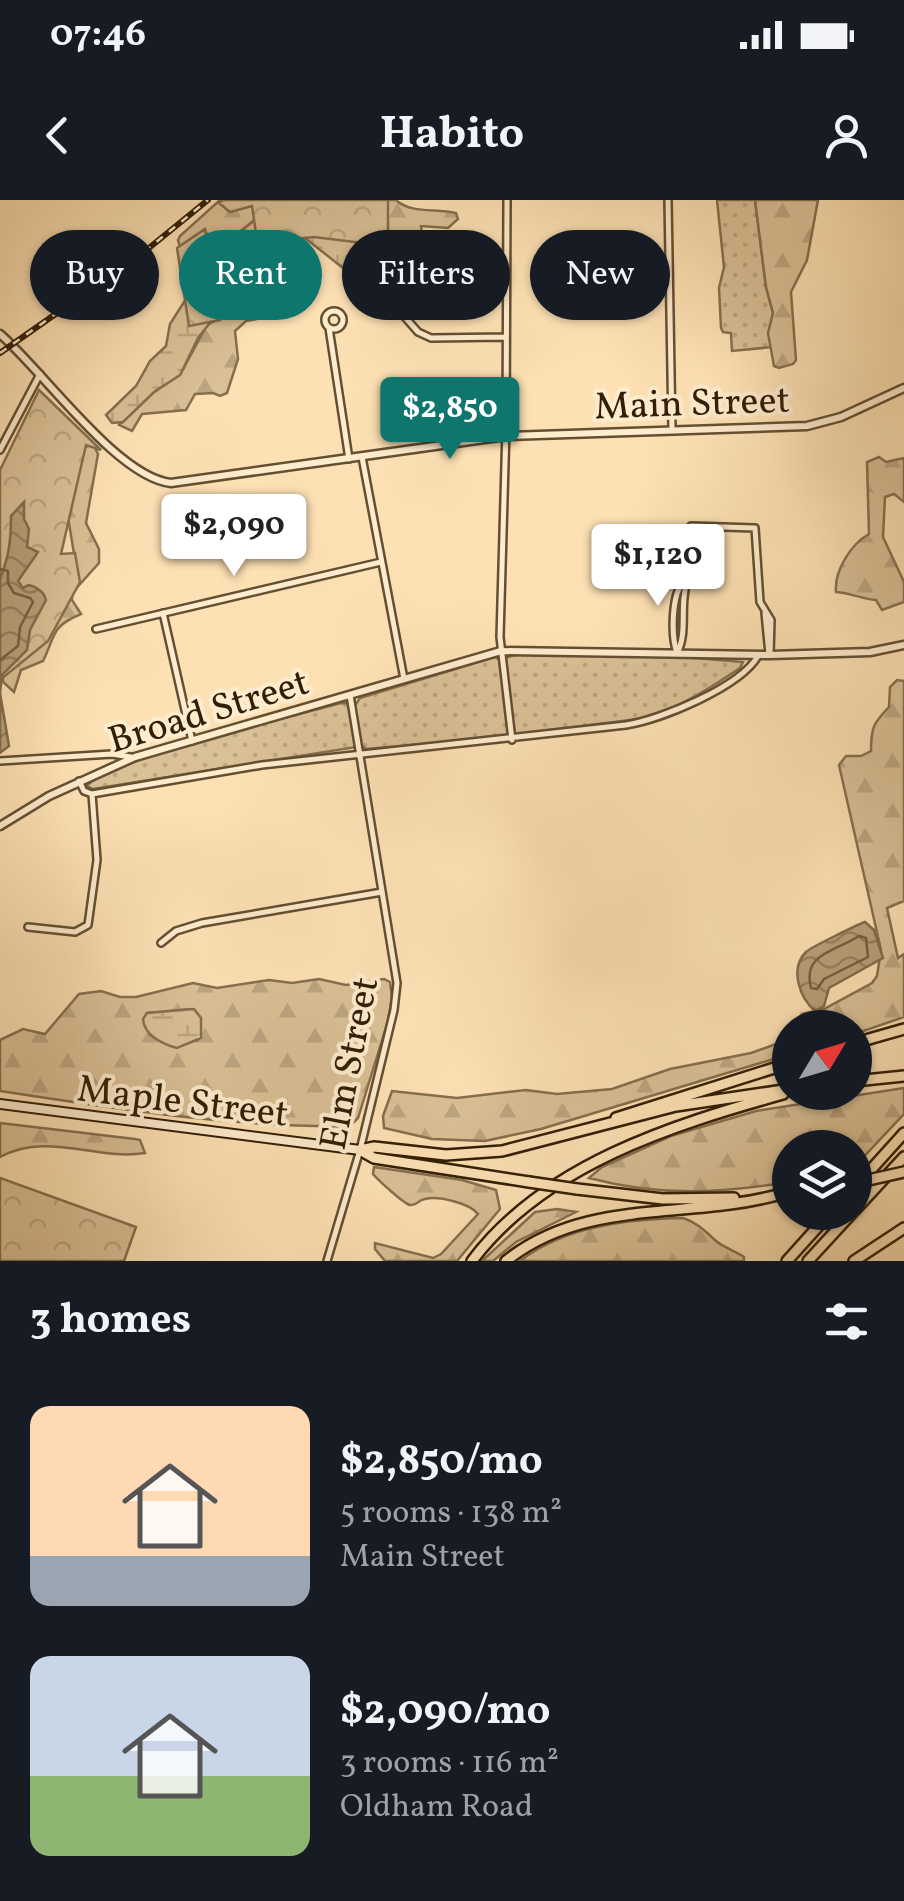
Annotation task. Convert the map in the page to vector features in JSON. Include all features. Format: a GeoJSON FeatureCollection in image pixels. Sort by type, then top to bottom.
{"type":"FeatureCollection","features":[{"type":"Feature","properties":{"kind":"highway"},"geometry":{"type":"LineString","coordinates":[[872,1038],[904,1028]]}},
{"type":"Feature","properties":{"kind":"highway"},"geometry":{"type":"LineString","coordinates":[[607,1124],[627,1112],[772,1068]]}},
{"type":"Feature","properties":{"kind":"highway"},"geometry":{"type":"LineString","coordinates":[[872,1079],[904,1076]]}},
{"type":"Feature","properties":{"kind":"highway"},"geometry":{"type":"LineString","coordinates":[[360,1150],[374,1147],[431,1154],[488,1153],[539,1144],[690,1103],[772,1093]]}},
{"type":"Feature","properties":{"kind":"highway"},"geometry":{"type":"LineString","coordinates":[[472,1261],[525,1207],[604,1159],[690,1122],[772,1097]]}},
{"type":"Feature","properties":{"kind":"highway"},"geometry":{"type":"LineString","coordinates":[[872,1167],[904,1133]]}},
{"type":"Feature","properties":{"kind":"highway"},"geometry":{"type":"LineString","coordinates":[[360,1150],[374,1158],[676,1200],[772,1195]]}},
{"type":"Feature","properties":{"kind":"highway"},"geometry":{"type":"LineString","coordinates":[[872,1191],[904,1156]]}},
{"type":"Feature","properties":{"kind":"highway"},"geometry":{"type":"LineString","coordinates":[[872,1180],[904,1172]]}},
{"type":"Feature","properties":{"kind":"highway"},"geometry":{"type":"LineString","coordinates":[[506,1261],[541,1237],[577,1223],[772,1197]]}},
{"type":"Feature","properties":{"kind":"highway"},"geometry":{"type":"LineString","coordinates":[[854,1261],[904,1228]]}},
{"type":"Feature","properties":{"kind":"highway"},"geometry":{"type":"LineString","coordinates":[[787,1261],[815,1230]]}},
{"type":"Feature","properties":{"kind":"highway"},"geometry":{"type":"LineString","coordinates":[[808,1261],[837,1230]]}},
{"type":"Feature","properties":{"kind":"main road","name":"Maple Street"},"geometry":{"type":"LineString","coordinates":[[0,1104],[360,1150]]}},
{"type":"Feature","properties":{"kind":"street"},"geometry":{"type":"LineString","coordinates":[[507,200],[501,650],[512,740]]}},
{"type":"Feature","properties":{"kind":"street"},"geometry":{"type":"LineString","coordinates":[[668,200],[672,430]]}},
{"type":"Feature","properties":{"kind":"street"},"geometry":{"type":"LineString","coordinates":[[408,320],[418,332],[431,338],[506,336]]}},
{"type":"Feature","properties":{"kind":"street"},"geometry":{"type":"LineString","coordinates":[[329,328],[349,459]]}},
{"type":"Feature","properties":{"kind":"street","name":"Main Street"},"geometry":{"type":"LineString","coordinates":[[0,334],[115,453],[140,473],[160,482],[182,484],[506,436],[817,424],[904,388]]}},
{"type":"Feature","properties":{"kind":"street"},"geometry":{"type":"LineString","coordinates":[[0,450],[40,374]]}},
{"type":"Feature","properties":{"kind":"street"},"geometry":{"type":"LineString","coordinates":[[362,457],[404,679]]}},
{"type":"Feature","properties":{"kind":"street"},"geometry":{"type":"LineString","coordinates":[[678,653],[690,567],[691,526],[754,528],[759,596],[771,620],[770,656]]}},
{"type":"Feature","properties":{"kind":"street"},"geometry":{"type":"LineString","coordinates":[[96,629],[380,562]]}},
{"type":"Feature","properties":{"kind":"street"},"geometry":{"type":"LineString","coordinates":[[163,613],[192,741]]}},
{"type":"Feature","properties":{"kind":"street","name":"Broad Street"},"geometry":{"type":"LineString","coordinates":[[758,656],[741,672],[663,717],[626,726],[262,766],[92,794],[84,791],[79,781],[134,758],[501,650],[770,656],[870,652],[904,645]]}},
{"type":"Feature","properties":{"kind":"street","name":"Elm Street"},"geometry":{"type":"LineString","coordinates":[[327,1261],[360,1150],[396,998],[394,952],[350,695]]}},
{"type":"Feature","properties":{"kind":"street"},"geometry":{"type":"LineString","coordinates":[[0,761],[112,754],[134,758]]}},
{"type":"Feature","properties":{"kind":"street"},"geometry":{"type":"LineString","coordinates":[[0,826],[79,781]]}},
{"type":"Feature","properties":{"kind":"street"},"geometry":{"type":"LineString","coordinates":[[28,927],[75,932],[88,925],[97,860],[92,794]]}},
{"type":"Feature","properties":{"kind":"street"},"geometry":{"type":"LineString","coordinates":[[161,943],[176,931],[202,923],[382,892]]}},
{"type":"Feature","properties":{"kind":"green space"},"geometry":{"type":"Polygon","coordinates":[[[220,200],[277,200],[243,230],[187,230],[220,200]]]}},
{"type":"Feature","properties":{"kind":"green space"},"geometry":{"type":"Polygon","coordinates":[[[387,200],[416,209],[456,213],[458,219],[448,228],[372,230],[387,200]]]}},
{"type":"Feature","properties":{"kind":"green space"},"geometry":{"type":"Polygon","coordinates":[[[388,200],[388,230],[342,230],[342,240],[322,238],[322,230],[255,230],[252,206],[230,212],[219,203],[388,200]]]}},
{"type":"Feature","properties":{"kind":"green space"},"geometry":{"type":"Polygon","coordinates":[[[717,200],[755,200],[773,313],[769,333],[773,347],[732,351],[731,333],[721,328],[719,288],[724,267],[717,200]]]}},
{"type":"Feature","properties":{"kind":"green space"},"geometry":{"type":"Polygon","coordinates":[[[755,200],[818,200],[807,260],[791,292],[796,360],[779,368],[774,366],[768,333],[773,313],[755,200]]]}},
{"type":"Feature","properties":{"kind":"green space"},"geometry":{"type":"Polygon","coordinates":[[[263,214],[342,233],[342,267],[322,251],[322,230],[242,230],[263,214]]]}},
{"type":"Feature","properties":{"kind":"green space"},"geometry":{"type":"Polygon","coordinates":[[[179,310],[179,320],[217,320],[198,338],[180,375],[154,392],[123,422],[112,423],[106,415],[136,386],[150,361],[166,346],[170,324],[179,310]]]}},
{"type":"Feature","properties":{"kind":"green space"},"geometry":{"type":"Polygon","coordinates":[[[188,320],[220,320],[189,326],[188,320]]]}},
{"type":"Feature","properties":{"kind":"green space"},"geometry":{"type":"Polygon","coordinates":[[[216,320],[252,320],[235,331],[238,359],[227,393],[195,394],[186,410],[142,414],[132,431],[119,425],[154,392],[180,375],[207,325],[216,320]]]}},
{"type":"Feature","properties":{"kind":"green space"},"geometry":{"type":"Polygon","coordinates":[[[39,390],[101,450],[86,445],[61,554],[75,553],[80,582],[48,641],[0,680],[0,470],[39,390]]]}},
{"type":"Feature","properties":{"kind":"green space"},"geometry":{"type":"Polygon","coordinates":[[[93,444],[98,454],[86,523],[99,549],[99,563],[72,593],[81,614],[59,628],[43,661],[21,670],[14,692],[3,682],[3,673],[76,566],[68,517],[85,447],[93,444]]]}},
{"type":"Feature","properties":{"kind":"green space"},"geometry":{"type":"Polygon","coordinates":[[[879,457],[886,462],[904,458],[904,502],[894,494],[885,497],[883,537],[904,582],[904,602],[882,610],[876,600],[836,592],[845,559],[869,534],[867,462],[879,457]]]}},
{"type":"Feature","properties":{"kind":"green space"},"geometry":{"type":"Polygon","coordinates":[[[519,653],[743,662],[740,668],[695,696],[646,718],[469,740],[366,749],[362,746],[93,789],[87,786],[128,764],[164,752],[341,703],[356,704],[360,698],[519,653]]]}},
{"type":"Feature","properties":{"kind":"green space"},"geometry":{"type":"Polygon","coordinates":[[[897,680],[904,681],[904,901],[887,908],[898,958],[904,954],[904,1017],[872,1028],[872,1010],[820,1010],[872,983],[877,976],[881,950],[839,765],[846,756],[871,751],[874,726],[889,707],[890,687],[897,680]]]}},
{"type":"Feature","properties":{"kind":"green space"},"geometry":{"type":"Polygon","coordinates":[[[319,979],[346,985],[384,979],[390,982],[388,1021],[358,1118],[350,1126],[218,1120],[0,1091],[0,1040],[23,1029],[45,1034],[79,994],[101,991],[136,997],[193,983],[217,988],[269,980],[292,983],[319,979]],[[190,1009],[147,1013],[150,1035],[173,1047],[198,1040],[201,1018],[190,1009]]]}},
{"type":"Feature","properties":{"kind":"green space"},"geometry":{"type":"Polygon","coordinates":[[[194,1009],[201,1018],[201,1038],[177,1048],[155,1038],[144,1025],[147,1013],[194,1009]]]}},
{"type":"Feature","properties":{"kind":"green space"},"geometry":{"type":"Polygon","coordinates":[[[772,1045],[772,1059],[541,1129],[485,1141],[432,1139],[384,1128],[383,1116],[392,1091],[457,1098],[526,1090],[557,1094],[612,1089],[670,1069],[772,1045]]]}},
{"type":"Feature","properties":{"kind":"green space"},"geometry":{"type":"Polygon","coordinates":[[[904,1088],[904,1114],[872,1148],[872,1130],[772,1130],[772,1184],[665,1191],[589,1178],[602,1167],[671,1136],[772,1109],[872,1110],[872,1093],[904,1088]]]}},
{"type":"Feature","properties":{"kind":"green space"},"geometry":{"type":"Polygon","coordinates":[[[0,1123],[140,1140],[145,1153],[54,1146],[18,1150],[0,1157],[0,1123]]]}},
{"type":"Feature","properties":{"kind":"green space"},"geometry":{"type":"Polygon","coordinates":[[[374,1167],[462,1180],[496,1190],[500,1209],[457,1261],[385,1261],[375,1243],[433,1258],[478,1214],[446,1199],[407,1204],[373,1174],[374,1167]]]}},
{"type":"Feature","properties":{"kind":"green space"},"geometry":{"type":"Polygon","coordinates":[[[0,1178],[136,1227],[124,1261],[0,1261],[0,1178]]]}},
{"type":"Feature","properties":{"kind":"green space"},"geometry":{"type":"Polygon","coordinates":[[[535,1212],[576,1212],[516,1242],[493,1261],[482,1261],[535,1212]]]}},
{"type":"Feature","properties":{"kind":"green space"},"geometry":{"type":"Polygon","coordinates":[[[683,1218],[744,1257],[744,1261],[520,1261],[577,1232],[641,1220],[683,1218]]]}},
{"type":"Feature","properties":{"kind":"water"},"geometry":{"type":"Polygon","coordinates":[[[24,502],[24,519],[29,529],[27,547],[38,552],[18,581],[23,588],[37,588],[46,600],[30,630],[27,650],[2,675],[0,693],[0,579],[9,548],[11,516],[24,502]]]}},
{"type":"Feature","properties":{"kind":"water"},"geometry":{"type":"Polygon","coordinates":[[[0,693],[9,746],[0,753],[0,693]]]}},
{"type":"Feature","properties":{"kind":"water"},"geometry":{"type":"Polygon","coordinates":[[[865,922],[874,930],[883,958],[829,988],[824,1006],[814,1010],[805,999],[798,967],[806,952],[865,922]]]}},
{"type":"Feature","properties":{"kind":"railway"},"geometry":{"type":"LineString","coordinates":[[0,353],[144,252],[208,200]]}}]}
